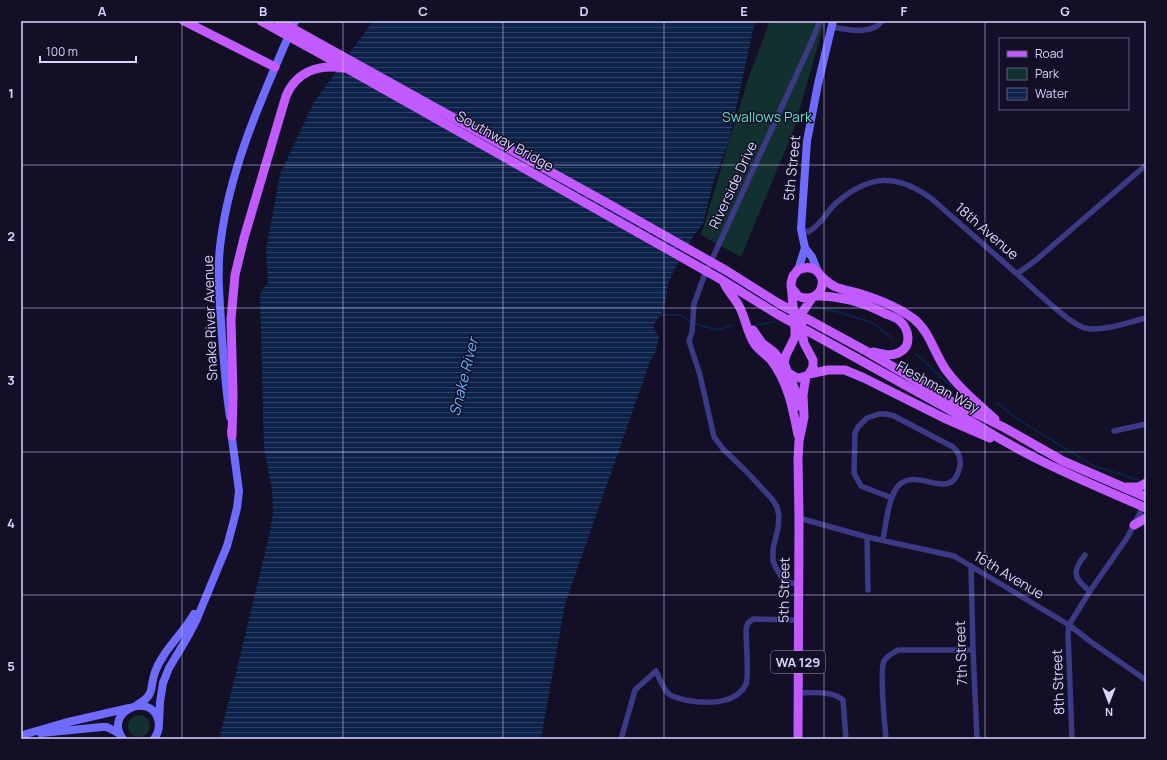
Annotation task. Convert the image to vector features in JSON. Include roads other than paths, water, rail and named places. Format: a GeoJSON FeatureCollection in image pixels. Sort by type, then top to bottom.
{"type":"FeatureCollection","features":[{"type":"Feature","properties":{"kind":"main road"},"geometry":{"type":"LineString","coordinates":[[184,21],[275,67]]}},
{"type":"Feature","properties":{"kind":"main road"},"geometry":{"type":"LineString","coordinates":[[261,21],[276,24]]}},
{"type":"Feature","properties":{"kind":"main road","name":"Snake River Avenue"},"geometry":{"type":"LineString","coordinates":[[154,739],[158,731],[163,683],[169,668],[190,632],[227,546],[237,508],[239,491],[225,386],[219,296],[220,239],[225,212],[240,161],[275,67],[295,21]]}},
{"type":"Feature","properties":{"kind":"main road","name":"Southway Bridge"},"geometry":{"type":"LineString","coordinates":[[276,24],[348,69],[725,275]]}},
{"type":"Feature","properties":{"kind":"main road","name":"Southway Bridge"},"geometry":{"type":"LineString","coordinates":[[276,24],[470,127],[725,275]]}},
{"type":"Feature","properties":{"kind":"main road","name":"5th Street"},"geometry":{"type":"LineString","coordinates":[[820,274],[812,257],[805,248],[801,229],[808,141],[818,84],[832,24]]}},
{"type":"Feature","properties":{"kind":"main road"},"geometry":{"type":"LineString","coordinates":[[232,436],[233,395],[231,319],[235,275],[244,238],[286,96],[292,85],[302,75],[314,69],[325,66],[348,69]]}},
{"type":"Feature","properties":{"kind":"main road","name":"5th Street"},"geometry":{"type":"LineString","coordinates":[[798,270],[805,248]]}},
{"type":"Feature","properties":{"kind":"main road"},"geometry":{"type":"LineString","coordinates":[[1005,428],[973,401],[957,384],[945,368],[926,332],[914,319],[900,309],[860,294],[839,290],[829,284],[820,274],[808,267],[798,270],[791,279],[795,329],[792,344],[786,355],[786,370],[798,378],[828,370],[845,370],[972,431],[1007,444]]}},
{"type":"Feature","properties":{"kind":"main road"},"geometry":{"type":"LineString","coordinates":[[814,297],[822,287],[820,274]]}},
{"type":"Feature","properties":{"kind":"main road"},"geometry":{"type":"LineString","coordinates":[[725,275],[727,289],[740,309],[754,344],[778,369],[793,407],[796,422]]}},
{"type":"Feature","properties":{"kind":"main road","name":"Fleshman Way"},"geometry":{"type":"LineString","coordinates":[[725,275],[866,351],[950,401],[1005,428],[1063,461],[1146,497]]}},
{"type":"Feature","properties":{"kind":"main road","name":"Fleshman Way"},"geometry":{"type":"LineString","coordinates":[[725,275],[777,314],[979,426],[1007,444],[1080,480],[1144,508]]}},
{"type":"Feature","properties":{"kind":"main road"},"geometry":{"type":"LineString","coordinates":[[791,287],[798,296],[805,299],[814,297],[847,298],[876,309],[900,321],[907,329],[909,337],[907,346],[901,352],[892,355],[884,355],[866,351]]}},
{"type":"Feature","properties":{"kind":"main road","name":"5th Street"},"geometry":{"type":"LineString","coordinates":[[798,739],[798,459],[799,440],[804,417],[803,395],[808,375],[813,367],[813,360],[804,343],[802,333],[802,313],[814,297]]}},
{"type":"Feature","properties":{"kind":"main road","name":"5th Street"},"geometry":{"type":"LineString","coordinates":[[746,323],[762,343],[774,352],[786,370],[798,398],[798,416],[796,422],[799,440]]}},
{"type":"Feature","properties":{"kind":"main road"},"geometry":{"type":"LineString","coordinates":[[1121,486],[1134,487],[1146,482]]}},
{"type":"Feature","properties":{"kind":"main road"},"geometry":{"type":"LineString","coordinates":[[1134,526],[1146,518]]}},
{"type":"Feature","properties":{"kind":"main road","name":"Snake River Avenue"},"geometry":{"type":"LineString","coordinates":[[122,737],[118,728],[119,720],[123,713],[147,699],[151,693],[155,673],[160,662],[192,618],[205,596]]}},
{"type":"Feature","properties":{"kind":"main road"},"geometry":{"type":"LineString","coordinates":[[24,734],[133,707],[145,706],[152,710],[157,716],[159,723]]}},
{"type":"Feature","properties":{"kind":"main road"},"geometry":{"type":"LineString","coordinates":[[24,734],[64,732],[93,727],[107,727],[122,737]]}},
{"type":"Feature","properties":{"kind":"street","name":"Riverside Drive"},"geometry":{"type":"LineString","coordinates":[[799,584],[790,583],[783,579],[773,561],[773,548],[778,528],[779,516],[777,507],[756,481],[724,450],[714,437],[700,375],[689,341],[692,332],[694,304],[702,279],[820,21]]}},
{"type":"Feature","properties":{"kind":"street"},"geometry":{"type":"LineString","coordinates":[[832,24],[869,30],[875,28],[882,21]]}},
{"type":"Feature","properties":{"kind":"street","name":"18th Avenue"},"geometry":{"type":"LineString","coordinates":[[801,229],[808,232],[814,229],[835,204],[851,192],[864,185],[880,180],[894,180],[908,184],[920,190],[932,199],[1017,274],[1036,260],[1146,165]]}},
{"type":"Feature","properties":{"kind":"street"},"geometry":{"type":"LineString","coordinates":[[1017,274],[1073,322],[1086,328],[1108,327],[1146,318]]}},
{"type":"Feature","properties":{"kind":"street"},"geometry":{"type":"LineString","coordinates":[[883,540],[892,498],[898,486],[904,482],[917,479],[940,484],[950,483],[955,478],[960,468],[960,456],[957,450],[953,447],[894,416],[879,414],[867,418],[858,427],[855,433],[854,473],[862,486],[892,498]]}},
{"type":"Feature","properties":{"kind":"street"},"geometry":{"type":"LineString","coordinates":[[1114,431],[1146,424]]}},
{"type":"Feature","properties":{"kind":"street"},"geometry":{"type":"LineString","coordinates":[[1069,624],[1090,591],[1128,538],[1144,508]]}},
{"type":"Feature","properties":{"kind":"street","name":"16th Avenue"},"geometry":{"type":"LineString","coordinates":[[799,518],[867,537],[954,556],[1069,624],[1146,680]]}},
{"type":"Feature","properties":{"kind":"street"},"geometry":{"type":"LineString","coordinates":[[867,537],[868,590]]}},
{"type":"Feature","properties":{"kind":"street"},"geometry":{"type":"LineString","coordinates":[[1085,555],[1078,563],[1076,572],[1080,583],[1090,591]]}},
{"type":"Feature","properties":{"kind":"street","name":"7th Street"},"geometry":{"type":"LineString","coordinates":[[971,566],[977,739]]}},
{"type":"Feature","properties":{"kind":"street"},"geometry":{"type":"LineString","coordinates":[[622,736],[635,690],[656,671],[667,691],[677,698],[707,702],[723,701],[734,697],[743,691],[747,682],[746,629],[748,623],[753,619],[798,620]]}},
{"type":"Feature","properties":{"kind":"street","name":"8th Street"},"geometry":{"type":"LineString","coordinates":[[1069,624],[1068,634],[1072,739]]}},
{"type":"Feature","properties":{"kind":"street"},"geometry":{"type":"LineString","coordinates":[[886,739],[882,671],[885,660],[898,650],[973,650]]}},
{"type":"Feature","properties":{"kind":"street"},"geometry":{"type":"LineString","coordinates":[[798,693],[830,694],[836,695],[843,700],[846,739]]}},
{"type":"Feature","properties":{"kind":"water","name":"Snake River"},"geometry":{"type":"Polygon","coordinates":[[[373,21],[755,21],[729,141],[712,187],[703,224],[694,235],[668,283],[666,300],[661,315],[653,326],[659,337],[656,351],[650,362],[565,604],[541,739],[219,739],[270,532],[273,512],[272,490],[264,448],[260,294],[268,282],[266,250],[280,174],[314,102],[373,21]]]}},
{"type":"Feature","properties":{"kind":"waterway"},"geometry":{"type":"LineString","coordinates":[[815,307],[838,312],[873,323],[892,338]]}},
{"type":"Feature","properties":{"kind":"waterway"},"geometry":{"type":"LineString","coordinates":[[660,315],[681,315],[690,322]]}},
{"type":"Feature","properties":{"kind":"waterway"},"geometry":{"type":"LineString","coordinates":[[756,325],[774,322]]}},
{"type":"Feature","properties":{"kind":"waterway"},"geometry":{"type":"LineString","coordinates":[[696,324],[717,330],[732,325]]}},
{"type":"Feature","properties":{"kind":"waterway"},"geometry":{"type":"LineString","coordinates":[[916,354],[953,388]]}},
{"type":"Feature","properties":{"kind":"waterway"},"geometry":{"type":"LineString","coordinates":[[997,403],[1016,418],[1092,465],[1138,480]]}},
{"type":"Feature","properties":{"kind":"park label","name":"Swallows Park"},"geometry":{"type":"Point","coordinates":[767,117]}}]}
